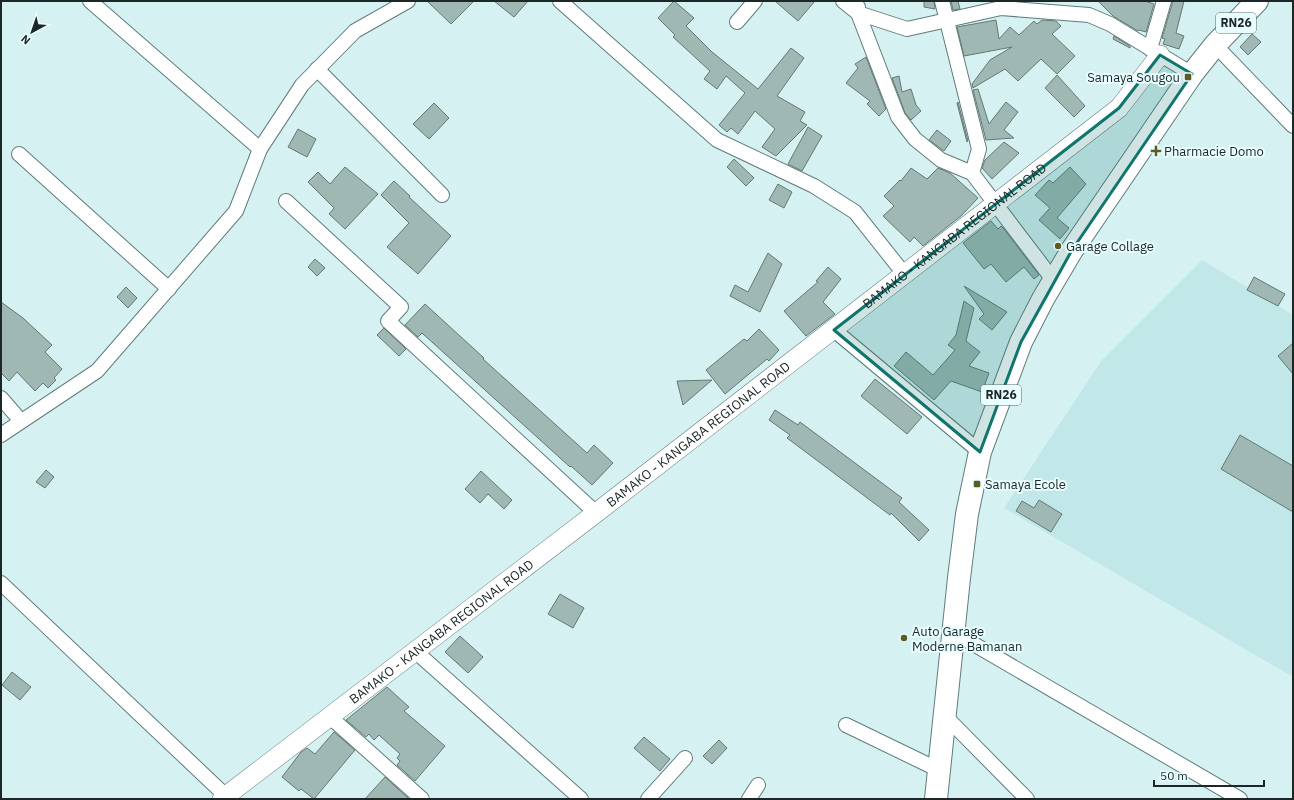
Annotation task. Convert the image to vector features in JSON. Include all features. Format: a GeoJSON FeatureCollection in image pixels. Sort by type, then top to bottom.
{"type":"FeatureCollection","features":[{"type":"Feature","properties":{"kind":"main road","name":"RN26"},"geometry":{"type":"LineString","coordinates":[[936,799],[967,514],[980,452],[1020,342],[1072,250],[1192,74],[1215,45],[1257,1]]}},
{"type":"Feature","properties":{"kind":"street"},"geometry":{"type":"LineString","coordinates":[[90,1],[260,149]]}},
{"type":"Feature","properties":{"kind":"street"},"geometry":{"type":"LineString","coordinates":[[1,435],[97,371],[236,211],[260,149],[302,85],[355,30],[408,1]]}},
{"type":"Feature","properties":{"kind":"street"},"geometry":{"type":"LineString","coordinates":[[560,1],[717,140],[814,186],[854,212],[905,275]]}},
{"type":"Feature","properties":{"kind":"street"},"geometry":{"type":"LineString","coordinates":[[737,22],[755,1]]}},
{"type":"Feature","properties":{"kind":"street"},"geometry":{"type":"LineString","coordinates":[[844,1],[907,29],[1001,8],[1089,15],[1110,24],[1192,74]]}},
{"type":"Feature","properties":{"kind":"street"},"geometry":{"type":"LineString","coordinates":[[942,1],[979,149],[972,173]]}},
{"type":"Feature","properties":{"kind":"street"},"geometry":{"type":"LineString","coordinates":[[1155,52],[1164,1]]}},
{"type":"Feature","properties":{"kind":"street"},"geometry":{"type":"LineString","coordinates":[[858,7],[898,117],[915,139],[941,160],[972,173],[1054,281]]}},
{"type":"Feature","properties":{"kind":"street"},"geometry":{"type":"LineString","coordinates":[[1215,45],[1292,121]]}},
{"type":"Feature","properties":{"kind":"street","name":"BAMAKO - KANGABA REGIONAL ROAD"},"geometry":{"type":"LineString","coordinates":[[224,797],[834,330],[1119,108],[1155,52]]}},
{"type":"Feature","properties":{"kind":"street"},"geometry":{"type":"LineString","coordinates":[[317,69],[442,195]]}},
{"type":"Feature","properties":{"kind":"street"},"geometry":{"type":"LineString","coordinates":[[19,154],[168,289]]}},
{"type":"Feature","properties":{"kind":"street"},"geometry":{"type":"LineString","coordinates":[[286,201],[400,307],[388,321],[596,513]]}},
{"type":"Feature","properties":{"kind":"street"},"geometry":{"type":"LineString","coordinates":[[834,330],[980,452]]}},
{"type":"Feature","properties":{"kind":"street"},"geometry":{"type":"LineString","coordinates":[[1,398],[21,421]]}},
{"type":"Feature","properties":{"kind":"street"},"geometry":{"type":"LineString","coordinates":[[1,583],[224,797]]}},
{"type":"Feature","properties":{"kind":"street"},"geometry":{"type":"LineString","coordinates":[[953,632],[1240,799]]}},
{"type":"Feature","properties":{"kind":"street"},"geometry":{"type":"LineString","coordinates":[[415,651],[581,799]]}},
{"type":"Feature","properties":{"kind":"street"},"geometry":{"type":"LineString","coordinates":[[944,715],[1027,799]]}},
{"type":"Feature","properties":{"kind":"street"},"geometry":{"type":"LineString","coordinates":[[329,716],[422,799]]}},
{"type":"Feature","properties":{"kind":"street"},"geometry":{"type":"LineString","coordinates":[[846,724],[939,770]]}},
{"type":"Feature","properties":{"kind":"street"},"geometry":{"type":"LineString","coordinates":[[648,799],[684,758]]}},
{"type":"Feature","properties":{"kind":"street"},"geometry":{"type":"LineString","coordinates":[[1011,783],[1038,799]]}},
{"type":"Feature","properties":{"kind":"street"},"geometry":{"type":"LineString","coordinates":[[749,799],[758,785]]}},
{"type":"Feature","properties":{"kind":"highlighted area"},"geometry":{"type":"Polygon","coordinates":[[[1160,55],[1192,74],[1072,250],[1021,342],[980,452],[834,330],[1119,108],[1160,55]]]}},
{"type":"Feature","properties":{"kind":"shaded area"},"geometry":{"type":"Polygon","coordinates":[[[1202,260],[1293,315],[1293,677],[1004,508],[1102,360],[1202,260]]]}},
{"type":"Feature","properties":{"kind":"building"},"geometry":{"type":"Polygon","coordinates":[[[427,1],[474,1],[451,24],[427,1]]]}},
{"type":"Feature","properties":{"kind":"building"},"geometry":{"type":"Polygon","coordinates":[[[494,1],[528,1],[514,17],[494,1]]]}},
{"type":"Feature","properties":{"kind":"building"},"geometry":{"type":"Polygon","coordinates":[[[674,1],[694,18],[686,26],[712,52],[758,89],[791,48],[804,58],[777,96],[805,112],[800,121],[807,125],[776,156],[762,147],[775,129],[755,111],[738,134],[731,128],[727,132],[719,125],[745,93],[726,76],[717,89],[704,79],[710,71],[673,37],[675,35],[658,18],[674,1]]]}},
{"type":"Feature","properties":{"kind":"building"},"geometry":{"type":"Polygon","coordinates":[[[775,1],[815,1],[798,21],[775,1]]]}},
{"type":"Feature","properties":{"kind":"building"},"geometry":{"type":"Polygon","coordinates":[[[924,1],[934,1],[935,9],[924,7],[924,1]]]}},
{"type":"Feature","properties":{"kind":"building"},"geometry":{"type":"Polygon","coordinates":[[[951,1],[958,1],[960,9],[953,10],[951,1]]]}},
{"type":"Feature","properties":{"kind":"building"},"geometry":{"type":"Polygon","coordinates":[[[1098,1],[1145,1],[1154,4],[1146,32],[1138,31],[1113,16],[1098,1]]]}},
{"type":"Feature","properties":{"kind":"building"},"geometry":{"type":"Polygon","coordinates":[[[1173,1],[1184,1],[1176,33],[1184,36],[1179,49],[1163,44],[1165,39],[1162,38],[1173,1]]]}},
{"type":"Feature","properties":{"kind":"building"},"geometry":{"type":"Polygon","coordinates":[[[996,20],[999,39],[1010,27],[1019,35],[1034,21],[1037,24],[1042,20],[1056,21],[1061,26],[1052,34],[1075,56],[1057,74],[1041,59],[1018,81],[1005,69],[973,88],[972,84],[990,60],[1012,47],[964,56],[957,27],[996,20]]]}},
{"type":"Feature","properties":{"kind":"building"},"geometry":{"type":"Polygon","coordinates":[[[1252,34],[1261,42],[1248,55],[1240,47],[1252,34]]]}},
{"type":"Feature","properties":{"kind":"building"},"geometry":{"type":"Polygon","coordinates":[[[1114,36],[1130,46],[1130,48],[1113,39],[1114,36]]]}},
{"type":"Feature","properties":{"kind":"building"},"geometry":{"type":"Polygon","coordinates":[[[866,57],[886,109],[879,116],[867,104],[870,101],[846,83],[858,68],[855,64],[866,57]]]}},
{"type":"Feature","properties":{"kind":"building"},"geometry":{"type":"Polygon","coordinates":[[[1057,75],[1085,106],[1074,117],[1045,88],[1057,75]]]}},
{"type":"Feature","properties":{"kind":"building"},"geometry":{"type":"Polygon","coordinates":[[[899,76],[902,92],[911,89],[916,105],[921,111],[911,120],[905,113],[892,78],[899,76]]]}},
{"type":"Feature","properties":{"kind":"building"},"geometry":{"type":"Polygon","coordinates":[[[978,89],[989,124],[1006,102],[1018,112],[1004,130],[1014,138],[986,140],[973,90],[978,89]]]}},
{"type":"Feature","properties":{"kind":"building"},"geometry":{"type":"Polygon","coordinates":[[[958,102],[968,141],[967,142],[957,103],[958,102]]]}},
{"type":"Feature","properties":{"kind":"building"},"geometry":{"type":"Polygon","coordinates":[[[434,103],[449,118],[429,139],[413,124],[434,103]]]}},
{"type":"Feature","properties":{"kind":"building"},"geometry":{"type":"Polygon","coordinates":[[[808,127],[822,136],[802,171],[788,164],[808,127]]]}},
{"type":"Feature","properties":{"kind":"building"},"geometry":{"type":"Polygon","coordinates":[[[298,129],[316,139],[307,157],[288,147],[298,129]]]}},
{"type":"Feature","properties":{"kind":"building"},"geometry":{"type":"Polygon","coordinates":[[[937,130],[951,141],[944,151],[929,140],[937,130]]]}},
{"type":"Feature","properties":{"kind":"building"},"geometry":{"type":"Polygon","coordinates":[[[1004,142],[1019,153],[992,179],[982,168],[985,160],[1004,142]]]}},
{"type":"Feature","properties":{"kind":"building"},"geometry":{"type":"Polygon","coordinates":[[[734,159],[754,178],[746,186],[727,167],[734,159]]]}},
{"type":"Feature","properties":{"kind":"building"},"geometry":{"type":"Polygon","coordinates":[[[345,167],[378,194],[345,229],[329,214],[334,208],[308,182],[318,172],[330,184],[345,167]]]}},
{"type":"Feature","properties":{"kind":"building"},"geometry":{"type":"Polygon","coordinates":[[[1070,167],[1086,184],[1057,218],[1069,228],[1060,239],[1039,220],[1050,208],[1035,195],[1049,180],[1053,183],[1070,167]]]}},
{"type":"Feature","properties":{"kind":"building"},"geometry":{"type":"Polygon","coordinates":[[[911,168],[927,179],[938,168],[950,173],[978,198],[961,216],[923,246],[914,237],[910,242],[883,216],[894,206],[884,196],[900,180],[901,181],[911,168]]]}},
{"type":"Feature","properties":{"kind":"building"},"geometry":{"type":"Polygon","coordinates":[[[394,181],[451,236],[418,274],[387,247],[409,223],[381,195],[394,181]]]}},
{"type":"Feature","properties":{"kind":"building"},"geometry":{"type":"Polygon","coordinates":[[[778,184],[792,192],[784,208],[769,200],[778,184]]]}},
{"type":"Feature","properties":{"kind":"building"},"geometry":{"type":"Polygon","coordinates":[[[991,221],[998,229],[1001,226],[1004,229],[1039,275],[1034,279],[1024,267],[1006,282],[991,264],[984,269],[963,243],[991,221]]]}},
{"type":"Feature","properties":{"kind":"building"},"geometry":{"type":"Polygon","coordinates":[[[768,253],[782,264],[760,312],[730,296],[735,285],[748,292],[768,253]]]}},
{"type":"Feature","properties":{"kind":"building"},"geometry":{"type":"Polygon","coordinates":[[[315,259],[325,268],[317,276],[308,267],[315,259]]]}},
{"type":"Feature","properties":{"kind":"building"},"geometry":{"type":"Polygon","coordinates":[[[828,267],[841,279],[823,302],[835,314],[806,336],[784,311],[818,282],[816,281],[828,267]]]}},
{"type":"Feature","properties":{"kind":"building"},"geometry":{"type":"Polygon","coordinates":[[[1254,277],[1285,294],[1278,306],[1247,290],[1254,277]]]}},
{"type":"Feature","properties":{"kind":"building"},"geometry":{"type":"Polygon","coordinates":[[[964,286],[1007,312],[992,330],[979,319],[984,314],[964,286]]]}},
{"type":"Feature","properties":{"kind":"building"},"geometry":{"type":"Polygon","coordinates":[[[126,287],[137,298],[128,308],[117,297],[126,287]]]}},
{"type":"Feature","properties":{"kind":"building"},"geometry":{"type":"Polygon","coordinates":[[[964,301],[974,308],[966,341],[980,352],[969,366],[989,373],[982,392],[951,381],[934,400],[894,366],[906,352],[933,375],[955,350],[948,345],[956,335],[964,301]]]}},
{"type":"Feature","properties":{"kind":"building"},"geometry":{"type":"Polygon","coordinates":[[[1,302],[23,318],[52,345],[45,352],[62,369],[54,378],[56,380],[48,388],[43,383],[35,391],[17,372],[9,381],[1,373],[1,302]]]}},
{"type":"Feature","properties":{"kind":"building"},"geometry":{"type":"Polygon","coordinates":[[[425,304],[484,358],[483,359],[587,453],[594,445],[613,463],[592,485],[571,466],[570,467],[422,333],[418,337],[405,325],[425,304]]]}},
{"type":"Feature","properties":{"kind":"building"},"geometry":{"type":"Polygon","coordinates":[[[384,328],[406,349],[399,356],[377,335],[384,328]]]}},
{"type":"Feature","properties":{"kind":"building"},"geometry":{"type":"Polygon","coordinates":[[[759,329],[779,350],[769,361],[767,359],[725,394],[706,370],[744,339],[747,341],[759,329]]]}},
{"type":"Feature","properties":{"kind":"building"},"geometry":{"type":"Polygon","coordinates":[[[1293,343],[1293,374],[1278,356],[1293,343]]]}},
{"type":"Feature","properties":{"kind":"building"},"geometry":{"type":"Polygon","coordinates":[[[875,379],[922,417],[907,434],[861,396],[875,379]]]}},
{"type":"Feature","properties":{"kind":"building"},"geometry":{"type":"Polygon","coordinates":[[[712,380],[683,405],[677,381],[712,380]]]}},
{"type":"Feature","properties":{"kind":"building"},"geometry":{"type":"Polygon","coordinates":[[[775,410],[798,425],[800,422],[902,498],[899,502],[929,530],[919,541],[891,513],[890,515],[787,438],[790,435],[769,420],[775,410]]]}},
{"type":"Feature","properties":{"kind":"building"},"geometry":{"type":"Polygon","coordinates":[[[1240,435],[1293,466],[1293,512],[1221,469],[1240,435]]]}},
{"type":"Feature","properties":{"kind":"building"},"geometry":{"type":"Polygon","coordinates":[[[46,470],[54,477],[45,488],[36,482],[46,470]]]}},
{"type":"Feature","properties":{"kind":"building"},"geometry":{"type":"Polygon","coordinates":[[[481,471],[512,500],[504,509],[488,494],[480,503],[465,489],[481,471]]]}},
{"type":"Feature","properties":{"kind":"building"},"geometry":{"type":"Polygon","coordinates":[[[1039,500],[1062,514],[1051,532],[1016,511],[1022,501],[1034,508],[1039,500]]]}},
{"type":"Feature","properties":{"kind":"building"},"geometry":{"type":"Polygon","coordinates":[[[560,594],[584,608],[573,628],[548,614],[560,594]]]}},
{"type":"Feature","properties":{"kind":"building"},"geometry":{"type":"Polygon","coordinates":[[[460,636],[483,657],[468,673],[445,652],[460,636]]]}},
{"type":"Feature","properties":{"kind":"building"},"geometry":{"type":"Polygon","coordinates":[[[12,672],[31,687],[20,700],[2,685],[12,672]]]}},
{"type":"Feature","properties":{"kind":"building"},"geometry":{"type":"Polygon","coordinates":[[[387,687],[409,707],[404,711],[445,746],[415,781],[397,765],[400,761],[397,758],[400,754],[379,735],[374,740],[369,734],[366,737],[346,720],[387,687]]]}},
{"type":"Feature","properties":{"kind":"building"},"geometry":{"type":"Polygon","coordinates":[[[334,732],[355,750],[314,799],[301,789],[299,791],[282,777],[301,752],[307,748],[315,754],[334,732]]]}},
{"type":"Feature","properties":{"kind":"building"},"geometry":{"type":"Polygon","coordinates":[[[644,737],[670,759],[660,771],[634,748],[644,737]]]}},
{"type":"Feature","properties":{"kind":"building"},"geometry":{"type":"Polygon","coordinates":[[[719,740],[727,748],[712,764],[703,756],[719,740]]]}},
{"type":"Feature","properties":{"kind":"building"},"geometry":{"type":"Polygon","coordinates":[[[385,777],[409,799],[365,799],[385,777]]]}},
{"type":"Feature","properties":{"kind":"place","name":"Samaya Sougou"},"geometry":{"type":"Point","coordinates":[1188,77]}},
{"type":"Feature","properties":{"kind":"place","name":"Pharmacie Domo"},"geometry":{"type":"Point","coordinates":[1156,151]}},
{"type":"Feature","properties":{"kind":"place","name":"Garage Collage"},"geometry":{"type":"Point","coordinates":[1058,246]}},
{"type":"Feature","properties":{"kind":"place","name":"Samaya Ecole"},"geometry":{"type":"Point","coordinates":[977,484]}},
{"type":"Feature","properties":{"kind":"place","name":"Auto Garage Moderne Bamanan"},"geometry":{"type":"Point","coordinates":[904,638]}}]}
